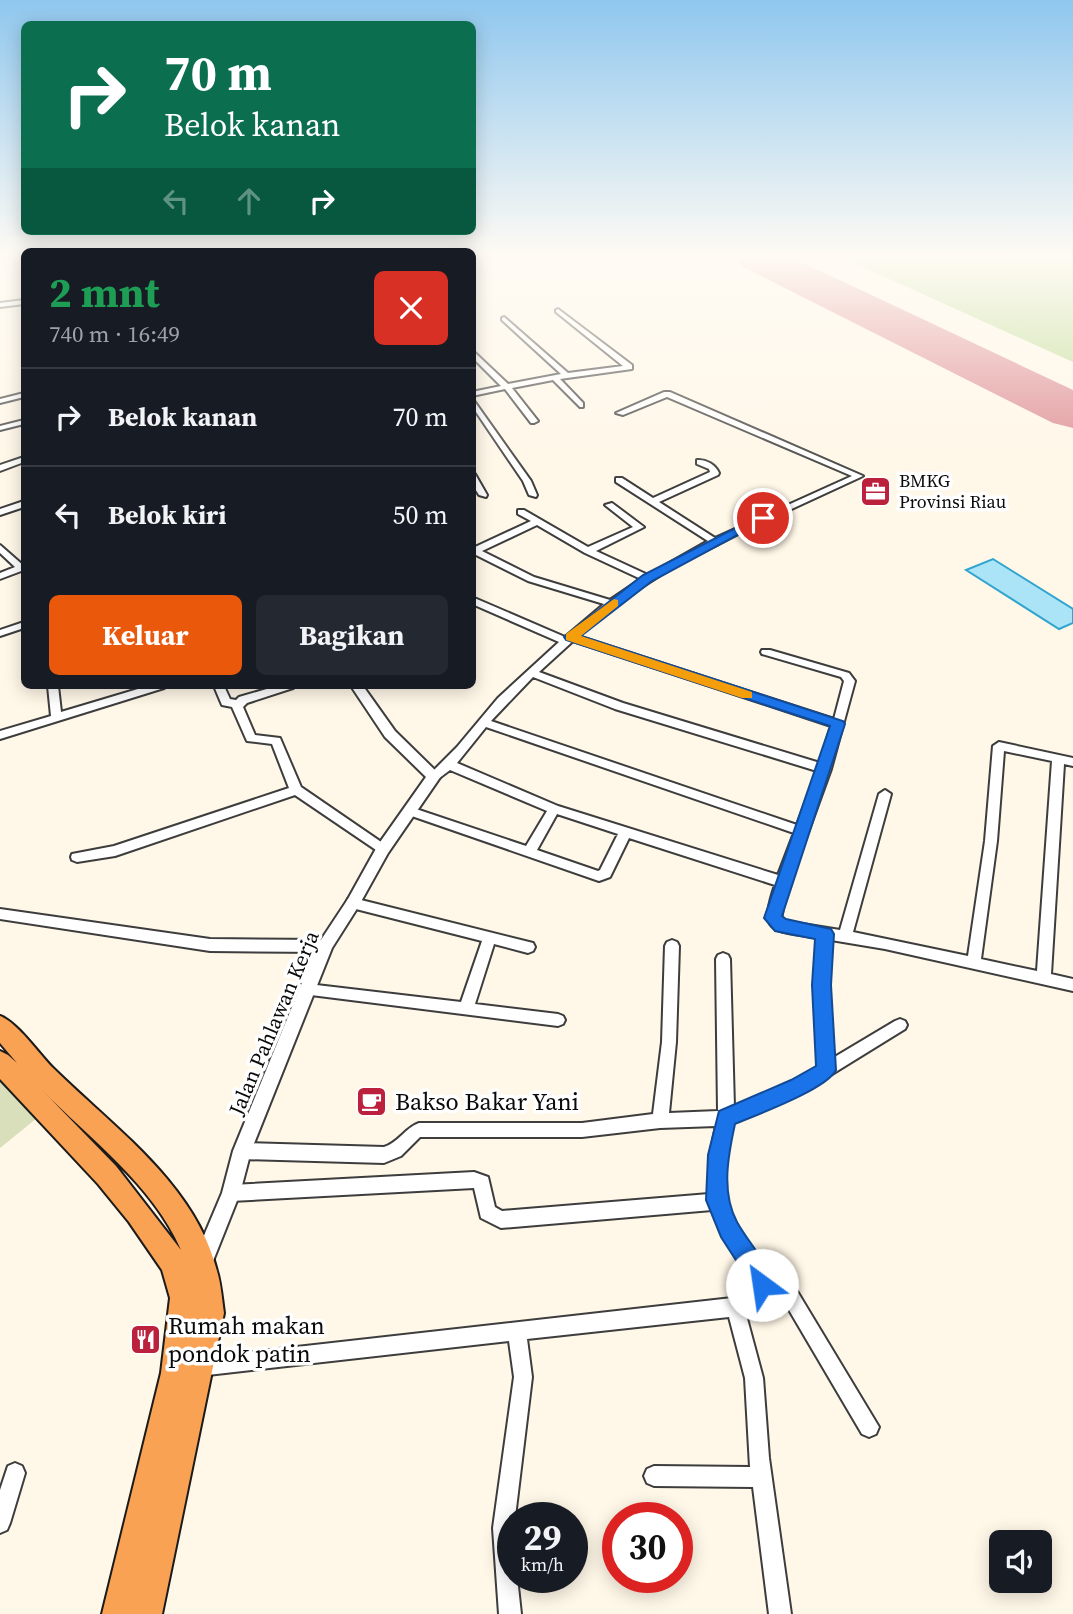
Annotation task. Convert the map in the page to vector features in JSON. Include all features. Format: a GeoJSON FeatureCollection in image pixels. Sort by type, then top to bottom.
{"type":"FeatureCollection","features":[{"type":"Feature","properties":{"kind":"highway"},"geometry":{"type":"LineString","coordinates":[[0,1026],[19,1053],[135,1164],[168,1202],[191,1272],[184,1298],[176,1373],[119,1614]]}},
{"type":"Feature","properties":{"kind":"highway"},"geometry":{"type":"LineString","coordinates":[[0,1062],[107,1175],[174,1263],[191,1272],[210,1290],[210,1313],[145,1614]]}},
{"type":"Feature","properties":{"kind":"street"},"geometry":{"type":"LineString","coordinates":[[520,333],[566,376]]}},
{"type":"Feature","properties":{"kind":"street"},"geometry":{"type":"LineString","coordinates":[[476,393],[555,377],[629,367],[586,333]]}},
{"type":"Feature","properties":{"kind":"street"},"geometry":{"type":"LineString","coordinates":[[476,356],[508,388],[534,421]]}},
{"type":"Feature","properties":{"kind":"street"},"geometry":{"type":"LineString","coordinates":[[555,377],[580,405]]}},
{"type":"Feature","properties":{"kind":"street","name":"Jalan Pahlawan Kerja"},"geometry":{"type":"LineString","coordinates":[[191,1272],[230,1193],[242,1151],[325,947],[383,849],[434,776],[450,765],[483,722],[531,673],[568,639],[647,578],[739,529],[859,476],[667,394],[620,413]]}},
{"type":"Feature","properties":{"kind":"street"},"geometry":{"type":"LineString","coordinates":[[0,401],[21,396]]}},
{"type":"Feature","properties":{"kind":"street"},"geometry":{"type":"LineString","coordinates":[[476,406],[527,481],[533,495]]}},
{"type":"Feature","properties":{"kind":"street"},"geometry":{"type":"LineString","coordinates":[[0,428],[21,423]]}},
{"type":"Feature","properties":{"kind":"street"},"geometry":{"type":"LineString","coordinates":[[0,468],[21,460]]}},
{"type":"Feature","properties":{"kind":"street"},"geometry":{"type":"LineString","coordinates":[[653,502],[715,473],[713,468],[700,462]]}},
{"type":"Feature","properties":{"kind":"street"},"geometry":{"type":"LineString","coordinates":[[619,480],[716,542]]}},
{"type":"Feature","properties":{"kind":"street"},"geometry":{"type":"LineString","coordinates":[[476,482],[484,495]]}},
{"type":"Feature","properties":{"kind":"street"},"geometry":{"type":"LineString","coordinates":[[0,512],[21,505]]}},
{"type":"Feature","properties":{"kind":"street"},"geometry":{"type":"LineString","coordinates":[[588,551],[639,527],[609,505]]}},
{"type":"Feature","properties":{"kind":"street"},"geometry":{"type":"LineString","coordinates":[[521,512],[588,551],[647,578]]}},
{"type":"Feature","properties":{"kind":"street"},"geometry":{"type":"LineString","coordinates":[[476,548],[537,522]]}},
{"type":"Feature","properties":{"kind":"street"},"geometry":{"type":"LineString","coordinates":[[0,548],[21,568],[0,576]]}},
{"type":"Feature","properties":{"kind":"street"},"geometry":{"type":"LineString","coordinates":[[476,550],[531,579],[613,604]]}},
{"type":"Feature","properties":{"kind":"street"},"geometry":{"type":"LineString","coordinates":[[476,602],[568,639],[838,724]]}},
{"type":"Feature","properties":{"kind":"street"},"geometry":{"type":"LineString","coordinates":[[0,633],[21,626]]}},
{"type":"Feature","properties":{"kind":"street"},"geometry":{"type":"LineString","coordinates":[[765,652],[848,677],[850,681],[825,769],[783,882],[773,915],[774,921],[781,926],[974,962],[1073,985]]}},
{"type":"Feature","properties":{"kind":"street"},"geometry":{"type":"LineString","coordinates":[[531,673],[620,706],[825,769]]}},
{"type":"Feature","properties":{"kind":"street"},"geometry":{"type":"LineString","coordinates":[[53,689],[56,715]]}},
{"type":"Feature","properties":{"kind":"street"},"geometry":{"type":"LineString","coordinates":[[0,735],[56,715],[149,689]]}},
{"type":"Feature","properties":{"kind":"street"},"geometry":{"type":"LineString","coordinates":[[220,689],[226,702],[237,704],[280,689]]}},
{"type":"Feature","properties":{"kind":"street"},"geometry":{"type":"LineString","coordinates":[[359,689],[390,734],[434,776]]}},
{"type":"Feature","properties":{"kind":"street"},"geometry":{"type":"LineString","coordinates":[[237,704],[251,738],[276,741],[296,790],[383,849]]}},
{"type":"Feature","properties":{"kind":"street"},"geometry":{"type":"LineString","coordinates":[[483,722],[802,831]]}},
{"type":"Feature","properties":{"kind":"street"},"geometry":{"type":"LineString","coordinates":[[974,962],[991,841],[999,746],[1073,762]]}},
{"type":"Feature","properties":{"kind":"street"},"geometry":{"type":"LineString","coordinates":[[1044,977],[1058,759]]}},
{"type":"Feature","properties":{"kind":"street"},"geometry":{"type":"LineString","coordinates":[[450,765],[554,809],[783,882]]}},
{"type":"Feature","properties":{"kind":"street"},"geometry":{"type":"LineString","coordinates":[[77,857],[115,851],[296,790]]}},
{"type":"Feature","properties":{"kind":"street"},"geometry":{"type":"LineString","coordinates":[[845,936],[885,794]]}},
{"type":"Feature","properties":{"kind":"street"},"geometry":{"type":"LineString","coordinates":[[528,852],[554,809]]}},
{"type":"Feature","properties":{"kind":"street"},"geometry":{"type":"LineString","coordinates":[[410,811],[601,876],[625,833]]}},
{"type":"Feature","properties":{"kind":"street"},"geometry":{"type":"LineString","coordinates":[[353,903],[528,947]]}},
{"type":"Feature","properties":{"kind":"street"},"geometry":{"type":"LineString","coordinates":[[0,914],[210,945],[325,947]]}},
{"type":"Feature","properties":{"kind":"street"},"geometry":{"type":"LineString","coordinates":[[825,934],[821,985],[826,1070]]}},
{"type":"Feature","properties":{"kind":"street"},"geometry":{"type":"LineString","coordinates":[[466,1008],[490,937]]}},
{"type":"Feature","properties":{"kind":"street"},"geometry":{"type":"LineString","coordinates":[[660,1121],[669,1042],[672,946]]}},
{"type":"Feature","properties":{"kind":"street"},"geometry":{"type":"LineString","coordinates":[[723,959],[726,1118],[718,1155],[717,1200],[729,1230],[762,1281],[781,1285],[788,1292],[869,1427]]}},
{"type":"Feature","properties":{"kind":"street"},"geometry":{"type":"LineString","coordinates":[[308,990],[558,1020]]}},
{"type":"Feature","properties":{"kind":"street"},"geometry":{"type":"LineString","coordinates":[[242,1151],[384,1155],[397,1152],[414,1132],[419,1130],[582,1130],[660,1121],[726,1118],[798,1087],[900,1025]]}},
{"type":"Feature","properties":{"kind":"street"},"geometry":{"type":"LineString","coordinates":[[230,1193],[474,1180],[482,1183],[487,1212],[501,1220],[717,1200]]}},
{"type":"Feature","properties":{"kind":"street"},"geometry":{"type":"LineString","coordinates":[[199,1367],[735,1307],[760,1288],[762,1281]]}},
{"type":"Feature","properties":{"kind":"street"},"geometry":{"type":"LineString","coordinates":[[735,1307],[754,1378],[754,1410],[780,1614]]}},
{"type":"Feature","properties":{"kind":"street"},"geometry":{"type":"LineString","coordinates":[[510,1614],[503,1528],[523,1377],[517,1331]]}},
{"type":"Feature","properties":{"kind":"street"},"geometry":{"type":"LineString","coordinates":[[0,1523],[15,1473]]}},
{"type":"Feature","properties":{"kind":"street"},"geometry":{"type":"LineString","coordinates":[[654,1476],[762,1477]]}},
{"type":"Feature","properties":{"kind":"green space"},"geometry":{"type":"Polygon","coordinates":[[[1010,333],[1073,333],[1073,362],[1010,333]]]}},
{"type":"Feature","properties":{"kind":"green space"},"geometry":{"type":"Polygon","coordinates":[[[0,1076],[37,1118],[0,1148],[0,1076]]]}},
{"type":"Feature","properties":{"kind":"water"},"geometry":{"type":"Polygon","coordinates":[[[993,559],[1073,609],[1073,623],[1059,629],[966,570],[993,559]]]}},
{"type":"Feature","properties":{"kind":"runway"},"geometry":{"type":"LineString","coordinates":[[913,333],[1073,411]]}},
{"type":"Feature","properties":{"kind":"slow traffic"},"geometry":{"type":"LineString","coordinates":[[614,603],[571,637],[747,695]]}},
{"type":"Feature","properties":{"kind":"place","name":"BMKG Provinsi Riau"},"geometry":{"type":"Point","coordinates":[876,491]}},
{"type":"Feature","properties":{"kind":"place","name":"Bakso Bakar Yani"},"geometry":{"type":"Point","coordinates":[372,1102]}},
{"type":"Feature","properties":{"kind":"place","name":"Rumah makan pondok patin"},"geometry":{"type":"Point","coordinates":[145,1340]}},
{"type":"Feature","properties":{"kind":"route"},"geometry":{"type":"LineString","coordinates":[[762,1285],[761,1279],[729,1230],[717,1200],[718,1155],[726,1118],[798,1087],[826,1070],[821,985],[825,934],[781,926],[772,918],[825,769],[838,724],[571,637],[647,578],[763,518]]}}]}
